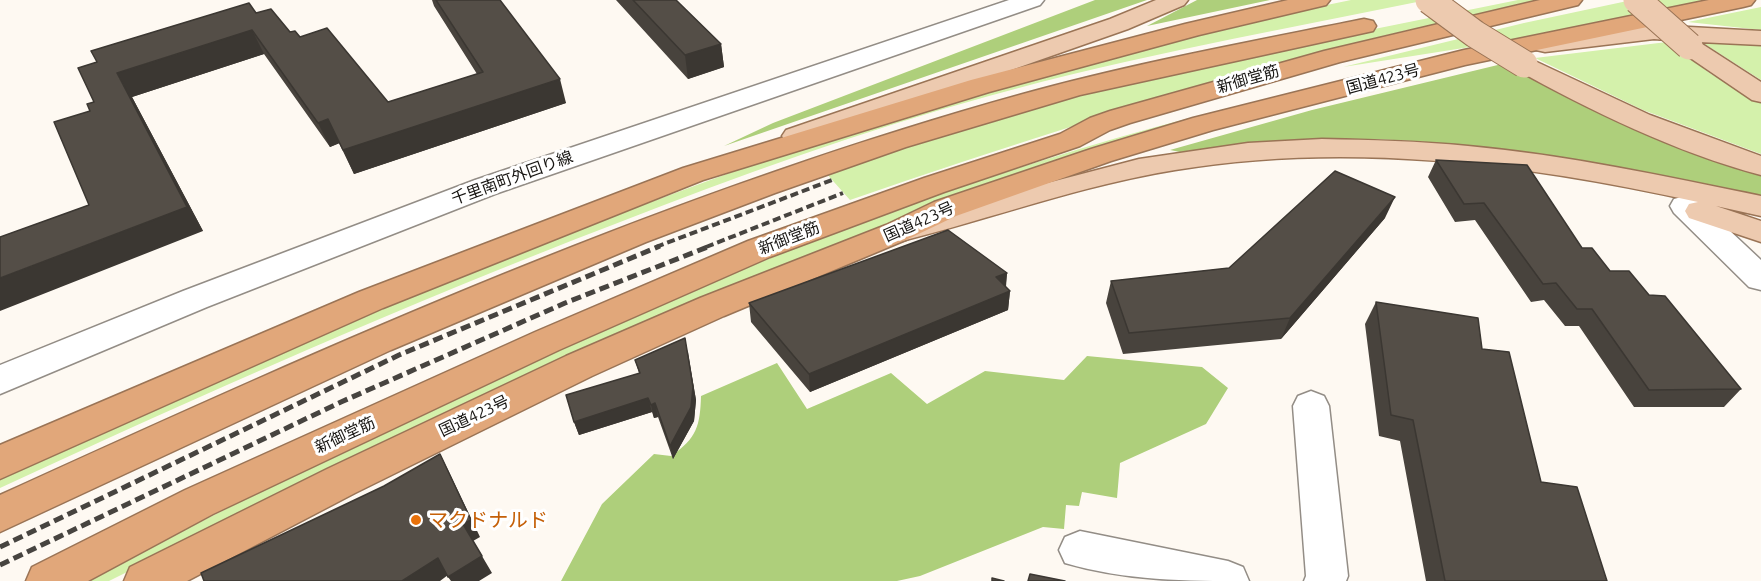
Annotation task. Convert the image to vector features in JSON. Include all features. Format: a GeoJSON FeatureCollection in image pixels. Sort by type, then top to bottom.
{"type":"FeatureCollection","features":[{"type":"Feature","properties":{"kind":"highway"},"geometry":{"type":"LineString","coordinates":[[0,463],[134,402],[371,300],[693,174],[980,87],[1194,29],[1318,0]]}},
{"type":"Feature","properties":{"kind":"highway","name":"新御堂筋"},"geometry":{"type":"LineString","coordinates":[[0,514],[223,410],[488,294],[712,205],[811,170],[964,120],[1112,79],[1495,0]]}},
{"type":"Feature","properties":{"kind":"highway","name":"新御堂筋"},"geometry":{"type":"LineString","coordinates":[[47,581],[199,502],[547,341],[759,249],[934,185],[1070,140],[1100,124],[1286,68],[1432,31],[1570,0]]}},
{"type":"Feature","properties":{"kind":"highway","name":"国道423号"},"geometry":{"type":"LineString","coordinates":[[145,581],[340,481],[579,366],[712,308],[897,232],[945,209],[1175,132],[1464,58],[1743,0]]}},
{"type":"Feature","properties":{"kind":"highway"},"geometry":{"type":"LineString","coordinates":[[1070,140],[1109,133],[1272,91],[1464,58]]}},
{"type":"Feature","properties":{"kind":"main road"},"geometry":{"type":"LineString","coordinates":[[693,174],[878,106],[1126,22],[1176,0]]}},
{"type":"Feature","properties":{"kind":"main road"},"geometry":{"type":"LineString","coordinates":[[1430,0],[1475,34],[1573,91],[1621,113],[1761,166]]}},
{"type":"Feature","properties":{"kind":"main road"},"geometry":{"type":"LineString","coordinates":[[1637,0],[1689,46],[1761,94]]}},
{"type":"Feature","properties":{"kind":"main road"},"geometry":{"type":"LineString","coordinates":[[1490,53],[1619,34],[1654,32],[1761,38]]}},
{"type":"Feature","properties":{"kind":"main road"},"geometry":{"type":"LineString","coordinates":[[897,232],[950,220],[1116,172],[1174,161],[1244,152],[1324,147],[1415,149],[1552,164],[1666,185],[1761,206]]}},
{"type":"Feature","properties":{"kind":"main road"},"geometry":{"type":"LineString","coordinates":[[1552,164],[1637,188],[1761,232]]}},
{"type":"Feature","properties":{"kind":"street","name":"千里南町外回り線"},"geometry":{"type":"LineString","coordinates":[[0,380],[206,294],[485,187],[1032,0]]}},
{"type":"Feature","properties":{"kind":"street"},"geometry":{"type":"LineString","coordinates":[[1685,206],[1761,279]]}},
{"type":"Feature","properties":{"kind":"street"},"geometry":{"type":"LineString","coordinates":[[1311,406],[1327,576],[1325,581]]}},
{"type":"Feature","properties":{"kind":"street"},"geometry":{"type":"LineString","coordinates":[[1080,550],[1228,581]]}},
{"type":"Feature","properties":{"kind":"green space"},"geometry":{"type":"Polygon","coordinates":[[[1095,0],[1147,0],[724,146],[773,123],[1095,0]]]}},
{"type":"Feature","properties":{"kind":"green space"},"geometry":{"type":"Polygon","coordinates":[[[1197,0],[1270,0],[1147,26],[1197,0]]]}},
{"type":"Feature","properties":{"kind":"green space"},"geometry":{"type":"Polygon","coordinates":[[[1351,0],[1427,0],[1098,68],[941,110],[800,155],[537,254],[382,318],[152,418],[0,488],[0,478],[329,330],[516,253],[705,182],[863,127],[1024,79],[1187,36],[1351,0]]]}},
{"type":"Feature","properties":{"kind":"green space"},"geometry":{"type":"Polygon","coordinates":[[[1518,0],[1545,0],[1385,36],[1271,66],[1090,121],[850,200],[826,173],[1019,109],[1211,62],[1518,0]]]}},
{"type":"Feature","properties":{"kind":"green space"},"geometry":{"type":"Polygon","coordinates":[[[1632,0],[1708,0],[1546,35],[1343,67],[1524,23],[1632,0]]]}},
{"type":"Feature","properties":{"kind":"green space"},"geometry":{"type":"Polygon","coordinates":[[[1761,7],[1761,30],[1688,22],[1761,7]]]}},
{"type":"Feature","properties":{"kind":"green space"},"geometry":{"type":"Polygon","coordinates":[[[1700,41],[1761,46],[1761,80],[1700,41]]]}},
{"type":"Feature","properties":{"kind":"green space"},"geometry":{"type":"Polygon","coordinates":[[[1667,42],[1711,74],[1761,103],[1761,154],[1643,110],[1535,58],[1667,42]]]}},
{"type":"Feature","properties":{"kind":"green space"},"geometry":{"type":"Polygon","coordinates":[[[1506,63],[1568,97],[1630,126],[1761,176],[1761,197],[1607,166],[1452,144],[1400,140],[1327,139],[1180,152],[1170,150],[1312,110],[1506,63]]]}},
{"type":"Feature","properties":{"kind":"green space"},"geometry":{"type":"Polygon","coordinates":[[[1235,108],[967,194],[703,296],[479,397],[109,581],[85,581],[362,442],[644,311],[787,252],[932,197],[1079,149],[1235,108]]]}},
{"type":"Feature","properties":{"kind":"green space"},"geometry":{"type":"Polygon","coordinates":[[[1087,356],[1202,367],[1228,388],[1206,424],[1120,463],[1117,498],[1082,492],[1079,506],[1066,505],[1064,529],[1043,527],[920,576],[897,581],[561,581],[602,504],[654,454],[671,456],[692,437],[700,416],[701,396],[777,363],[807,409],[891,373],[927,404],[985,371],[1064,380],[1087,356]]]}},
{"type":"Feature","properties":{"kind":"building"},"geometry":{"type":"Polygon","coordinates":[[[436,0],[500,0],[560,79],[343,150],[328,119],[318,123],[252,30],[117,73],[187,207],[0,278],[0,237],[89,205],[54,122],[90,111],[87,104],[94,102],[78,68],[97,62],[91,51],[249,3],[256,13],[271,9],[290,32],[295,31],[300,37],[327,28],[388,102],[483,72],[436,0]]]}},
{"type":"Feature","properties":{"kind":"building"},"geometry":{"type":"Polygon","coordinates":[[[633,0],[676,0],[721,44],[685,55],[633,0]]]}},
{"type":"Feature","properties":{"kind":"building"},"geometry":{"type":"Polygon","coordinates":[[[1436,160],[1527,165],[1582,248],[1592,248],[1610,271],[1629,271],[1649,295],[1665,296],[1741,389],[1649,390],[1592,309],[1577,309],[1556,283],[1543,284],[1484,203],[1464,204],[1436,160]]]}},
{"type":"Feature","properties":{"kind":"building"},"geometry":{"type":"Polygon","coordinates":[[[1335,171],[1395,197],[1290,318],[1129,333],[1111,281],[1229,268],[1335,171]]]}},
{"type":"Feature","properties":{"kind":"building"},"geometry":{"type":"Polygon","coordinates":[[[948,230],[1007,273],[996,277],[1010,291],[809,374],[749,303],[948,230]]]}},
{"type":"Feature","properties":{"kind":"building"},"geometry":{"type":"Polygon","coordinates":[[[1376,302],[1478,318],[1482,349],[1509,352],[1541,482],[1577,487],[1607,581],[1445,581],[1413,420],[1391,415],[1376,302]]]}},
{"type":"Feature","properties":{"kind":"building"},"geometry":{"type":"Polygon","coordinates":[[[685,338],[693,387],[691,407],[670,446],[655,403],[651,405],[648,398],[574,422],[566,395],[640,373],[635,360],[685,338]]]}},
{"type":"Feature","properties":{"kind":"building","name":"マクドナルド"},"geometry":{"type":"Polygon","coordinates":[[[440,454],[471,520],[463,524],[482,556],[448,577],[438,558],[402,581],[204,581],[201,573],[384,486],[440,454]]]}},
{"type":"Feature","properties":{"kind":"building"},"geometry":{"type":"Polygon","coordinates":[[[1030,574],[1065,581],[1028,581],[1030,574]]]}},
{"type":"Feature","properties":{"kind":"railway"},"geometry":{"type":"LineString","coordinates":[[656,247],[832,180]]}},
{"type":"Feature","properties":{"kind":"railway"},"geometry":{"type":"LineString","coordinates":[[706,247],[843,193]]}},
{"type":"Feature","properties":{"kind":"railway"},"geometry":{"type":"LineString","coordinates":[[0,547],[399,355],[660,246]]}},
{"type":"Feature","properties":{"kind":"railway"},"geometry":{"type":"LineString","coordinates":[[0,565],[341,402],[565,303],[710,246]]}},
{"type":"Feature","properties":{"kind":"place","name":"マクドナルド"},"geometry":{"type":"Point","coordinates":[416,520]}}]}
